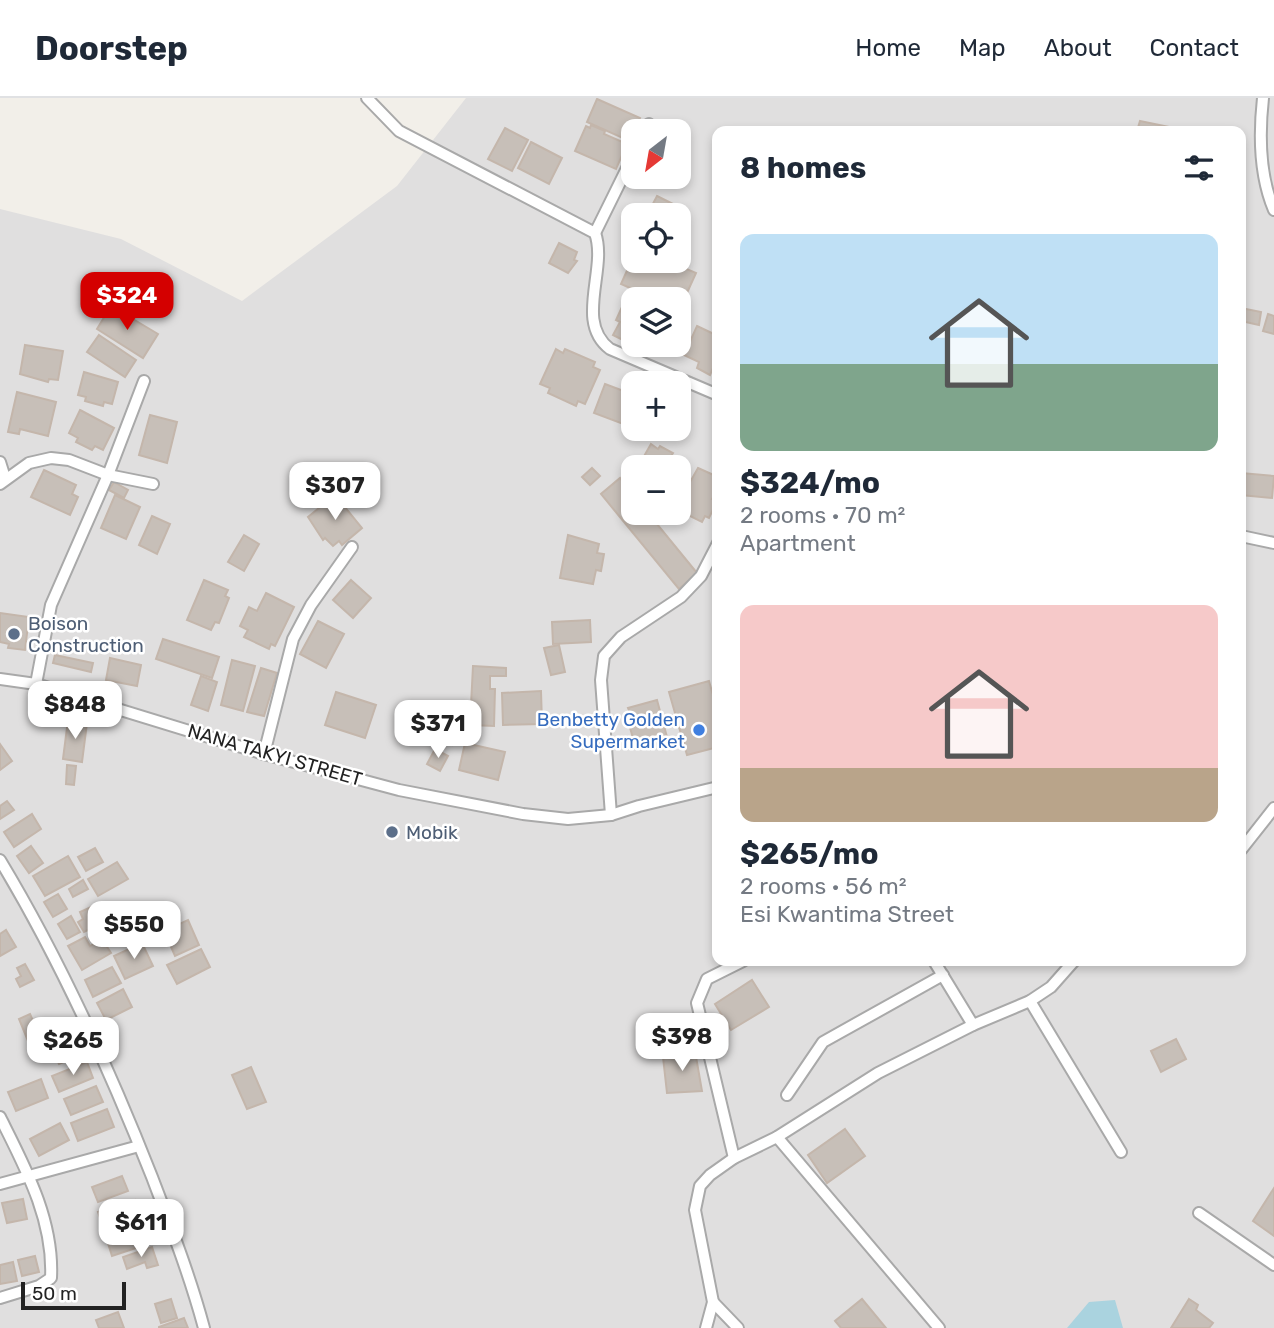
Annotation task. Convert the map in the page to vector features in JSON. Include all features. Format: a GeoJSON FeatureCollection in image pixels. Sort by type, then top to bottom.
{"type":"FeatureCollection","features":[{"type":"Feature","properties":{"kind":"street"},"geometry":{"type":"LineString","coordinates":[[367,98],[400,131],[594,233],[599,244],[594,312],[597,336],[610,349],[712,393]]}},
{"type":"Feature","properties":{"kind":"street"},"geometry":{"type":"LineString","coordinates":[[1263,98],[1260,125],[1268,195],[1274,210]]}},
{"type":"Feature","properties":{"kind":"street"},"geometry":{"type":"LineString","coordinates":[[594,233],[621,180]]}},
{"type":"Feature","properties":{"kind":"street"},"geometry":{"type":"LineString","coordinates":[[36,684],[51,605],[108,474],[144,382]]}},
{"type":"Feature","properties":{"kind":"street"},"geometry":{"type":"LineString","coordinates":[[0,462],[2,481],[29,463],[51,458],[69,460],[108,474],[153,484]]}},
{"type":"Feature","properties":{"kind":"street"},"geometry":{"type":"LineString","coordinates":[[1246,537],[1274,543]]}},
{"type":"Feature","properties":{"kind":"street"},"geometry":{"type":"LineString","coordinates":[[264,754],[293,639],[311,605],[352,547]]}},
{"type":"Feature","properties":{"kind":"street"},"geometry":{"type":"LineString","coordinates":[[611,816],[601,680],[604,656],[621,637],[681,597],[701,576],[712,555]]}},
{"type":"Feature","properties":{"kind":"street","name":"NANA TAKYI STREET"},"geometry":{"type":"LineString","coordinates":[[0,679],[36,684],[264,754],[399,790],[479,807],[568,819],[611,816],[639,806],[712,788]]}},
{"type":"Feature","properties":{"kind":"street"},"geometry":{"type":"LineString","coordinates":[[1246,843],[1274,807]]}},
{"type":"Feature","properties":{"kind":"street"},"geometry":{"type":"LineString","coordinates":[[0,860],[36,921],[111,1074],[191,1280],[204,1328]]}},
{"type":"Feature","properties":{"kind":"street"},"geometry":{"type":"LineString","coordinates":[[733,966],[707,979],[697,1003],[734,1158]]}},
{"type":"Feature","properties":{"kind":"street"},"geometry":{"type":"LineString","coordinates":[[937,966],[973,1025]]}},
{"type":"Feature","properties":{"kind":"street"},"geometry":{"type":"LineString","coordinates":[[706,1328],[713,1302],[700,1247],[695,1210],[696,1196],[710,1175],[734,1158],[777,1137],[878,1073],[973,1025],[1030,1001],[1052,987],[1070,966]]}},
{"type":"Feature","properties":{"kind":"street"},"geometry":{"type":"LineString","coordinates":[[787,1094],[823,1042],[943,975]]}},
{"type":"Feature","properties":{"kind":"street"},"geometry":{"type":"LineString","coordinates":[[1030,1001],[1121,1152]]}},
{"type":"Feature","properties":{"kind":"street"},"geometry":{"type":"LineString","coordinates":[[0,1117],[29,1177],[48,1233],[51,1278],[39,1286],[0,1298]]}},
{"type":"Feature","properties":{"kind":"street"},"geometry":{"type":"LineString","coordinates":[[777,1137],[939,1328]]}},
{"type":"Feature","properties":{"kind":"street"},"geometry":{"type":"LineString","coordinates":[[0,1184],[139,1146]]}},
{"type":"Feature","properties":{"kind":"street"},"geometry":{"type":"LineString","coordinates":[[1199,1213],[1274,1265]]}},
{"type":"Feature","properties":{"kind":"street"},"geometry":{"type":"LineString","coordinates":[[713,1302],[738,1328]]}},
{"type":"Feature","properties":{"kind":"shaded area"},"geometry":{"type":"Polygon","coordinates":[[[466,98],[1274,98],[1274,1328],[0,1328],[0,209],[121,239],[242,301],[397,186],[466,98]]]}},
{"type":"Feature","properties":{"kind":"water"},"geometry":{"type":"Polygon","coordinates":[[[1115,1300],[1123,1328],[1067,1328],[1089,1302],[1115,1300]]]}},
{"type":"Feature","properties":{"kind":"building"},"geometry":{"type":"Polygon","coordinates":[[[597,99],[640,118],[621,119],[621,137],[587,122],[597,99]]]}},
{"type":"Feature","properties":{"kind":"building"},"geometry":{"type":"Polygon","coordinates":[[[1140,121],[1164,126],[1138,126],[1140,121]]]}},
{"type":"Feature","properties":{"kind":"building"},"geometry":{"type":"Polygon","coordinates":[[[591,125],[605,131],[604,134],[621,141],[621,158],[616,169],[575,151],[586,126],[590,128],[591,125]]]}},
{"type":"Feature","properties":{"kind":"building"},"geometry":{"type":"Polygon","coordinates":[[[505,128],[528,140],[512,171],[488,159],[505,128]]]}},
{"type":"Feature","properties":{"kind":"building"},"geometry":{"type":"Polygon","coordinates":[[[531,142],[562,158],[549,184],[518,168],[531,142]]]}},
{"type":"Feature","properties":{"kind":"building"},"geometry":{"type":"Polygon","coordinates":[[[657,196],[671,203],[653,203],[657,196]]]}},
{"type":"Feature","properties":{"kind":"building"},"geometry":{"type":"Polygon","coordinates":[[[559,243],[577,252],[574,260],[577,261],[568,273],[549,263],[559,243]]]}},
{"type":"Feature","properties":{"kind":"building"},"geometry":{"type":"Polygon","coordinates":[[[691,271],[696,273],[690,287],[628,287],[621,284],[626,273],[691,273],[691,271]]]}},
{"type":"Feature","properties":{"kind":"building"},"geometry":{"type":"Polygon","coordinates":[[[111,306],[158,334],[143,358],[97,329],[111,306]]]}},
{"type":"Feature","properties":{"kind":"building"},"geometry":{"type":"Polygon","coordinates":[[[621,309],[621,339],[613,335],[620,322],[616,320],[621,309]]]}},
{"type":"Feature","properties":{"kind":"building"},"geometry":{"type":"Polygon","coordinates":[[[1246,309],[1261,312],[1259,325],[1246,322],[1246,309]]]}},
{"type":"Feature","properties":{"kind":"building"},"geometry":{"type":"Polygon","coordinates":[[[1268,314],[1274,316],[1274,334],[1263,331],[1268,314]]]}},
{"type":"Feature","properties":{"kind":"building"},"geometry":{"type":"Polygon","coordinates":[[[697,326],[712,333],[710,375],[697,368],[699,362],[688,357],[691,357],[691,339],[697,326]]]}},
{"type":"Feature","properties":{"kind":"building"},"geometry":{"type":"Polygon","coordinates":[[[99,335],[136,360],[125,377],[87,352],[99,335]]]}},
{"type":"Feature","properties":{"kind":"building"},"geometry":{"type":"Polygon","coordinates":[[[25,345],[63,351],[58,380],[49,379],[48,382],[20,374],[25,345]]]}},
{"type":"Feature","properties":{"kind":"building"},"geometry":{"type":"Polygon","coordinates":[[[556,349],[563,353],[565,349],[595,362],[593,367],[600,370],[585,404],[578,401],[576,406],[548,393],[550,388],[540,384],[556,349]]]}},
{"type":"Feature","properties":{"kind":"building"},"geometry":{"type":"Polygon","coordinates":[[[84,372],[118,382],[112,404],[104,402],[103,406],[85,401],[86,397],[78,395],[84,372]]]}},
{"type":"Feature","properties":{"kind":"building"},"geometry":{"type":"Polygon","coordinates":[[[605,384],[621,390],[621,423],[594,413],[605,384]]]}},
{"type":"Feature","properties":{"kind":"building"},"geometry":{"type":"Polygon","coordinates":[[[17,392],[56,402],[48,436],[20,429],[19,434],[8,432],[17,392]]]}},
{"type":"Feature","properties":{"kind":"building"},"geometry":{"type":"Polygon","coordinates":[[[80,410],[114,428],[103,450],[95,446],[92,450],[76,442],[78,438],[69,433],[80,410]]]}},
{"type":"Feature","properties":{"kind":"building"},"geometry":{"type":"Polygon","coordinates":[[[150,415],[177,422],[167,463],[139,455],[150,415]]]}},
{"type":"Feature","properties":{"kind":"building"},"geometry":{"type":"Polygon","coordinates":[[[651,444],[673,453],[672,455],[645,455],[651,444]]]}},
{"type":"Feature","properties":{"kind":"building"},"geometry":{"type":"Polygon","coordinates":[[[592,468],[600,476],[590,485],[582,477],[592,468]]]}},
{"type":"Feature","properties":{"kind":"building"},"geometry":{"type":"Polygon","coordinates":[[[698,468],[712,474],[712,512],[709,518],[705,516],[702,522],[691,516],[691,480],[698,468]]]}},
{"type":"Feature","properties":{"kind":"building"},"geometry":{"type":"Polygon","coordinates":[[[44,470],[76,485],[72,494],[78,497],[70,515],[31,497],[44,470]]]}},
{"type":"Feature","properties":{"kind":"building"},"geometry":{"type":"Polygon","coordinates":[[[1246,473],[1274,476],[1272,498],[1246,495],[1246,473]]]}},
{"type":"Feature","properties":{"kind":"building"},"geometry":{"type":"Polygon","coordinates":[[[621,479],[621,518],[601,494],[621,479]]]}},
{"type":"Feature","properties":{"kind":"building"},"geometry":{"type":"Polygon","coordinates":[[[114,482],[128,490],[124,498],[109,490],[114,482]]]}},
{"type":"Feature","properties":{"kind":"building"},"geometry":{"type":"Polygon","coordinates":[[[115,495],[140,507],[126,539],[101,528],[115,495]]]}},
{"type":"Feature","properties":{"kind":"building"},"geometry":{"type":"Polygon","coordinates":[[[335,495],[362,528],[342,545],[339,541],[333,546],[325,538],[323,540],[308,517],[335,495]]]}},
{"type":"Feature","properties":{"kind":"building"},"geometry":{"type":"Polygon","coordinates":[[[152,516],[170,524],[157,554],[139,545],[152,516]]]}},
{"type":"Feature","properties":{"kind":"building"},"geometry":{"type":"Polygon","coordinates":[[[626,525],[658,525],[697,573],[679,589],[626,525]]]}},
{"type":"Feature","properties":{"kind":"building"},"geometry":{"type":"Polygon","coordinates":[[[244,535],[259,544],[244,571],[228,562],[244,535]]]}},
{"type":"Feature","properties":{"kind":"building"},"geometry":{"type":"Polygon","coordinates":[[[568,535],[599,544],[597,553],[604,554],[601,571],[596,570],[593,584],[560,578],[568,535]]]}},
{"type":"Feature","properties":{"kind":"building"},"geometry":{"type":"Polygon","coordinates":[[[204,580],[228,590],[225,596],[229,598],[219,623],[215,622],[211,630],[187,620],[204,580]]]}},
{"type":"Feature","properties":{"kind":"building"},"geometry":{"type":"Polygon","coordinates":[[[351,580],[371,598],[353,618],[333,600],[351,580]]]}},
{"type":"Feature","properties":{"kind":"building"},"geometry":{"type":"Polygon","coordinates":[[[266,593],[294,607],[275,646],[271,644],[269,649],[244,637],[248,630],[240,626],[249,607],[257,611],[266,593]]]}},
{"type":"Feature","properties":{"kind":"building","name":"Boison Construction"},"geometry":{"type":"Polygon","coordinates":[[[0,613],[29,617],[25,650],[8,648],[9,644],[0,642],[0,613]]]}},
{"type":"Feature","properties":{"kind":"building"},"geometry":{"type":"Polygon","coordinates":[[[590,620],[591,642],[553,644],[552,622],[590,620]]]}},
{"type":"Feature","properties":{"kind":"building"},"geometry":{"type":"Polygon","coordinates":[[[318,621],[344,634],[326,668],[300,654],[318,621]]]}},
{"type":"Feature","properties":{"kind":"building"},"geometry":{"type":"Polygon","coordinates":[[[163,639],[219,657],[212,678],[156,659],[163,639]]]}},
{"type":"Feature","properties":{"kind":"building"},"geometry":{"type":"Polygon","coordinates":[[[559,645],[565,672],[551,675],[544,648],[559,645]]]}},
{"type":"Feature","properties":{"kind":"building"},"geometry":{"type":"Polygon","coordinates":[[[55,655],[93,663],[91,672],[53,663],[55,655]]]}},
{"type":"Feature","properties":{"kind":"building"},"geometry":{"type":"Polygon","coordinates":[[[110,658],[141,665],[137,686],[106,680],[110,658]]]}},
{"type":"Feature","properties":{"kind":"building"},"geometry":{"type":"Polygon","coordinates":[[[232,660],[255,666],[243,711],[221,705],[232,660]]]}},
{"type":"Feature","properties":{"kind":"building"},"geometry":{"type":"Polygon","coordinates":[[[473,666],[506,668],[506,676],[490,676],[490,689],[495,689],[494,726],[470,725],[473,666]]]}},
{"type":"Feature","properties":{"kind":"building"},"geometry":{"type":"Polygon","coordinates":[[[261,668],[277,673],[264,716],[247,712],[261,668]]]}},
{"type":"Feature","properties":{"kind":"building"},"geometry":{"type":"Polygon","coordinates":[[[201,676],[217,682],[208,711],[191,705],[201,676]]]}},
{"type":"Feature","properties":{"kind":"building","name":"Benbetty Golden Supermarket"},"geometry":{"type":"Polygon","coordinates":[[[709,681],[712,692],[712,749],[687,755],[669,692],[709,681]]]}},
{"type":"Feature","properties":{"kind":"building"},"geometry":{"type":"Polygon","coordinates":[[[541,691],[542,724],[503,725],[502,693],[541,691]]]}},
{"type":"Feature","properties":{"kind":"building"},"geometry":{"type":"Polygon","coordinates":[[[336,692],[376,705],[365,738],[325,725],[336,692]]]}},
{"type":"Feature","properties":{"kind":"building"},"geometry":{"type":"Polygon","coordinates":[[[657,700],[667,737],[638,745],[636,737],[633,738],[626,714],[630,713],[628,708],[657,700]]]}},
{"type":"Feature","properties":{"kind":"building"},"geometry":{"type":"Polygon","coordinates":[[[68,720],[87,723],[82,762],[63,759],[68,720]]]}},
{"type":"Feature","properties":{"kind":"building"},"geometry":{"type":"Polygon","coordinates":[[[444,729],[457,733],[452,745],[440,740],[444,729]]]}},
{"type":"Feature","properties":{"kind":"building"},"geometry":{"type":"Polygon","coordinates":[[[465,743],[505,752],[498,780],[459,770],[465,743]]]}},
{"type":"Feature","properties":{"kind":"building"},"geometry":{"type":"Polygon","coordinates":[[[0,744],[12,761],[0,770],[0,744]]]}},
{"type":"Feature","properties":{"kind":"building"},"geometry":{"type":"Polygon","coordinates":[[[435,749],[448,756],[440,771],[427,764],[435,749]]]}},
{"type":"Feature","properties":{"kind":"building"},"geometry":{"type":"Polygon","coordinates":[[[67,765],[76,766],[74,785],[66,784],[67,765]]]}},
{"type":"Feature","properties":{"kind":"building"},"geometry":{"type":"Polygon","coordinates":[[[7,801],[14,810],[0,819],[0,806],[7,801]]]}},
{"type":"Feature","properties":{"kind":"building"},"geometry":{"type":"Polygon","coordinates":[[[32,814],[41,829],[14,847],[4,832],[32,814]]]}},
{"type":"Feature","properties":{"kind":"building"},"geometry":{"type":"Polygon","coordinates":[[[31,846],[43,863],[29,873],[17,856],[31,846]]]}},
{"type":"Feature","properties":{"kind":"building"},"geometry":{"type":"Polygon","coordinates":[[[95,848],[103,862],[86,871],[78,857],[95,848]]]}},
{"type":"Feature","properties":{"kind":"building"},"geometry":{"type":"Polygon","coordinates":[[[68,856],[80,877],[45,896],[33,876],[68,856]]]}},
{"type":"Feature","properties":{"kind":"building"},"geometry":{"type":"Polygon","coordinates":[[[117,862],[128,879],[98,896],[88,879],[117,862]]]}},
{"type":"Feature","properties":{"kind":"building"},"geometry":{"type":"Polygon","coordinates":[[[83,880],[88,889],[73,897],[69,889],[83,880]]]}},
{"type":"Feature","properties":{"kind":"building"},"geometry":{"type":"Polygon","coordinates":[[[58,894],[67,909],[53,917],[44,902],[58,894]]]}},
{"type":"Feature","properties":{"kind":"building"},"geometry":{"type":"Polygon","coordinates":[[[91,907],[100,924],[84,932],[78,922],[83,919],[80,912],[91,907]]]}},
{"type":"Feature","properties":{"kind":"building"},"geometry":{"type":"Polygon","coordinates":[[[71,916],[80,932],[67,939],[58,924],[71,916]]]}},
{"type":"Feature","properties":{"kind":"building"},"geometry":{"type":"Polygon","coordinates":[[[188,920],[199,945],[175,956],[164,931],[188,920]]]}},
{"type":"Feature","properties":{"kind":"building"},"geometry":{"type":"Polygon","coordinates":[[[6,930],[16,947],[0,956],[0,934],[6,930]]]}},
{"type":"Feature","properties":{"kind":"building"},"geometry":{"type":"Polygon","coordinates":[[[85,937],[90,946],[102,939],[111,953],[82,970],[68,946],[85,937]]]}},
{"type":"Feature","properties":{"kind":"building"},"geometry":{"type":"Polygon","coordinates":[[[142,943],[153,966],[125,979],[114,956],[142,943]]]}},
{"type":"Feature","properties":{"kind":"building"},"geometry":{"type":"Polygon","coordinates":[[[201,949],[210,967],[177,984],[167,965],[201,949]]]}},
{"type":"Feature","properties":{"kind":"building"},"geometry":{"type":"Polygon","coordinates":[[[25,964],[34,980],[20,987],[16,979],[21,976],[17,968],[25,964]]]}},
{"type":"Feature","properties":{"kind":"building"},"geometry":{"type":"Polygon","coordinates":[[[112,967],[121,983],[93,997],[85,980],[112,967]]]}},
{"type":"Feature","properties":{"kind":"building"},"geometry":{"type":"Polygon","coordinates":[[[752,980],[769,1007],[731,1030],[715,1004],[752,980]]]}},
{"type":"Feature","properties":{"kind":"building"},"geometry":{"type":"Polygon","coordinates":[[[123,989],[132,1007],[106,1020],[97,1003],[123,989]]]}},
{"type":"Feature","properties":{"kind":"building"},"geometry":{"type":"Polygon","coordinates":[[[30,1014],[42,1041],[30,1046],[19,1019],[30,1014]]]}},
{"type":"Feature","properties":{"kind":"building"},"geometry":{"type":"Polygon","coordinates":[[[77,1033],[86,1053],[59,1064],[50,1045],[77,1033]]]}},
{"type":"Feature","properties":{"kind":"building"},"geometry":{"type":"Polygon","coordinates":[[[1176,1039],[1186,1059],[1161,1072],[1151,1051],[1176,1039]]]}},
{"type":"Feature","properties":{"kind":"building"},"geometry":{"type":"Polygon","coordinates":[[[695,1051],[702,1091],[667,1093],[663,1057],[695,1051]]]}},
{"type":"Feature","properties":{"kind":"building"},"geometry":{"type":"Polygon","coordinates":[[[87,1062],[93,1078],[59,1092],[52,1076],[87,1062]]]}},
{"type":"Feature","properties":{"kind":"building"},"geometry":{"type":"Polygon","coordinates":[[[251,1067],[266,1102],[247,1109],[232,1075],[251,1067]]]}},
{"type":"Feature","properties":{"kind":"building"},"geometry":{"type":"Polygon","coordinates":[[[41,1079],[48,1098],[16,1111],[8,1092],[41,1079]]]}},
{"type":"Feature","properties":{"kind":"building"},"geometry":{"type":"Polygon","coordinates":[[[96,1086],[103,1102],[71,1115],[64,1099],[96,1086]]]}},
{"type":"Feature","properties":{"kind":"building"},"geometry":{"type":"Polygon","coordinates":[[[107,1109],[114,1127],[78,1141],[71,1123],[107,1109]]]}},
{"type":"Feature","properties":{"kind":"building"},"geometry":{"type":"Polygon","coordinates":[[[60,1123],[69,1140],[39,1156],[30,1139],[60,1123]]]}},
{"type":"Feature","properties":{"kind":"building"},"geometry":{"type":"Polygon","coordinates":[[[845,1129],[865,1156],[827,1183],[808,1155],[845,1129]]]}},
{"type":"Feature","properties":{"kind":"building"},"geometry":{"type":"Polygon","coordinates":[[[122,1176],[128,1191],[98,1202],[92,1187],[122,1176]]]}},
{"type":"Feature","properties":{"kind":"building"},"geometry":{"type":"Polygon","coordinates":[[[1274,1188],[1274,1236],[1253,1221],[1274,1188]]]}},
{"type":"Feature","properties":{"kind":"building"},"geometry":{"type":"Polygon","coordinates":[[[23,1199],[27,1219],[7,1223],[2,1203],[23,1199]]]}},
{"type":"Feature","properties":{"kind":"building"},"geometry":{"type":"Polygon","coordinates":[[[135,1200],[141,1220],[105,1232],[98,1212],[135,1200]]]}},
{"type":"Feature","properties":{"kind":"building"},"geometry":{"type":"Polygon","coordinates":[[[151,1222],[157,1241],[112,1256],[106,1237],[151,1222]]]}},
{"type":"Feature","properties":{"kind":"building"},"geometry":{"type":"Polygon","coordinates":[[[152,1247],[158,1265],[147,1268],[145,1262],[127,1269],[123,1257],[152,1247]]]}},
{"type":"Feature","properties":{"kind":"building"},"geometry":{"type":"Polygon","coordinates":[[[35,1256],[39,1272],[22,1276],[18,1260],[35,1256]]]}},
{"type":"Feature","properties":{"kind":"building"},"geometry":{"type":"Polygon","coordinates":[[[13,1262],[17,1281],[0,1284],[0,1265],[13,1262]]]}},
{"type":"Feature","properties":{"kind":"building"},"geometry":{"type":"Polygon","coordinates":[[[171,1299],[177,1318],[161,1323],[155,1304],[171,1299]]]}},
{"type":"Feature","properties":{"kind":"building"},"geometry":{"type":"Polygon","coordinates":[[[862,1299],[886,1328],[841,1328],[835,1321],[862,1299]]]}},
{"type":"Feature","properties":{"kind":"building"},"geometry":{"type":"Polygon","coordinates":[[[1189,1299],[1198,1305],[1196,1310],[1213,1323],[1209,1328],[1171,1328],[1189,1299]]]}},
{"type":"Feature","properties":{"kind":"building"},"geometry":{"type":"Polygon","coordinates":[[[118,1312],[124,1328],[99,1328],[96,1320],[118,1312]]]}},
{"type":"Feature","properties":{"kind":"building"},"geometry":{"type":"Polygon","coordinates":[[[184,1318],[188,1328],[159,1328],[159,1327],[184,1318]]]}},
{"type":"Feature","properties":{"kind":"place","name":"Boison Construction"},"geometry":{"type":"Point","coordinates":[14,634]}},
{"type":"Feature","properties":{"kind":"place","name":"Benbetty Golden Supermarket"},"geometry":{"type":"Point","coordinates":[699,730]}},
{"type":"Feature","properties":{"kind":"place","name":"Mobik"},"geometry":{"type":"Point","coordinates":[392,832]}}]}
